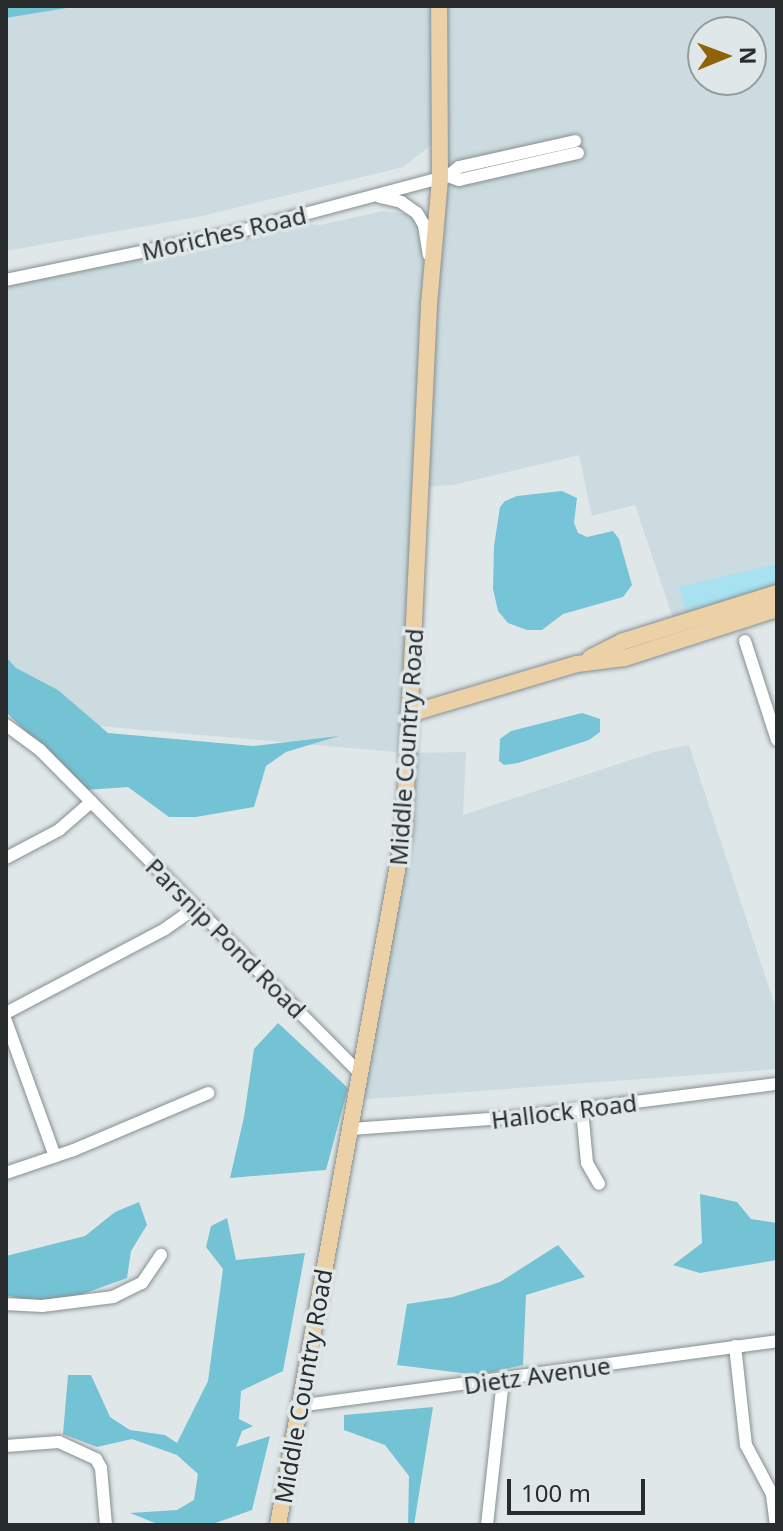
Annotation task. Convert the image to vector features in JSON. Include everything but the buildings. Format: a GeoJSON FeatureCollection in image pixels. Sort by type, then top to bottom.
{"type":"FeatureCollection","features":[{"type":"Feature","properties":{"kind":"main road","name":"Middle Country Road"},"geometry":{"type":"LineString","coordinates":[[278,1525],[400,865],[432,276],[444,177],[439,6]]}},
{"type":"Feature","properties":{"kind":"main road"},"geometry":{"type":"LineString","coordinates":[[577,664],[621,642],[777,593]]}},
{"type":"Feature","properties":{"kind":"main road"},"geometry":{"type":"LineString","coordinates":[[409,714],[577,664],[625,658],[777,609]]}},
{"type":"Feature","properties":{"kind":"street","name":"Moriches Road"},"geometry":{"type":"LineString","coordinates":[[6,280],[237,232],[444,177],[459,180],[576,147]]}},
{"type":"Feature","properties":{"kind":"street"},"geometry":{"type":"LineString","coordinates":[[373,197],[390,197],[417,213],[424,225],[432,276]]}},
{"type":"Feature","properties":{"kind":"street"},"geometry":{"type":"LineString","coordinates":[[745,641],[771,702],[777,740]]}},
{"type":"Feature","properties":{"kind":"street","name":"Parsnip Pond Road"},"geometry":{"type":"LineString","coordinates":[[6,725],[40,750],[361,1074]]}},
{"type":"Feature","properties":{"kind":"street"},"geometry":{"type":"LineString","coordinates":[[6,858],[59,830],[91,802]]}},
{"type":"Feature","properties":{"kind":"street"},"geometry":{"type":"LineString","coordinates":[[6,1013],[165,929],[195,908]]}},
{"type":"Feature","properties":{"kind":"street"},"geometry":{"type":"LineString","coordinates":[[6,1021],[55,1156]]}},
{"type":"Feature","properties":{"kind":"street","name":"Hallock Road"},"geometry":{"type":"LineString","coordinates":[[351,1129],[453,1124],[777,1084]]}},
{"type":"Feature","properties":{"kind":"street"},"geometry":{"type":"LineString","coordinates":[[6,1173],[208,1093]]}},
{"type":"Feature","properties":{"kind":"street"},"geometry":{"type":"LineString","coordinates":[[582,1110],[587,1163],[599,1184]]}},
{"type":"Feature","properties":{"kind":"street"},"geometry":{"type":"LineString","coordinates":[[6,1304],[42,1306],[113,1297],[142,1283],[161,1255]]}},
{"type":"Feature","properties":{"kind":"street","name":"Dietz Avenue"},"geometry":{"type":"LineString","coordinates":[[298,1406],[777,1341]]}},
{"type":"Feature","properties":{"kind":"street"},"geometry":{"type":"LineString","coordinates":[[735,1346],[746,1445],[772,1494],[776,1525]]}},
{"type":"Feature","properties":{"kind":"street"},"geometry":{"type":"LineString","coordinates":[[487,1525],[503,1380]]}},
{"type":"Feature","properties":{"kind":"street"},"geometry":{"type":"LineString","coordinates":[[6,1446],[59,1442],[96,1459],[101,1468],[106,1525]]}},
{"type":"Feature","properties":{"kind":"shaded area"},"geometry":{"type":"Polygon","coordinates":[[[6,6],[79,6],[6,18],[6,6]]]}},
{"type":"Feature","properties":{"kind":"shaded area"},"geometry":{"type":"Polygon","coordinates":[[[79,6],[777,6],[777,609],[680,639],[635,505],[592,516],[579,455],[453,485],[421,487],[408,753],[466,752],[463,815],[655,752],[689,745],[777,1012],[777,1069],[356,1100],[386,937],[407,753],[31,720],[6,697],[6,277],[280,222],[320,225],[383,211],[413,215],[435,228],[439,139],[403,167],[202,216],[6,251],[6,18],[79,6]]]}},
{"type":"Feature","properties":{"kind":"shaded area"},"geometry":{"type":"Polygon","coordinates":[[[562,491],[577,498],[574,523],[578,533],[587,537],[613,531],[619,539],[632,585],[623,597],[563,614],[542,630],[527,630],[508,623],[498,611],[493,589],[494,546],[500,507],[517,496],[562,491]]]}},
{"type":"Feature","properties":{"kind":"shaded area"},"geometry":{"type":"Polygon","coordinates":[[[777,564],[777,585],[689,611],[685,609],[679,587],[777,564]]]}},
{"type":"Feature","properties":{"kind":"shaded area"},"geometry":{"type":"Polygon","coordinates":[[[6,657],[16,668],[58,690],[108,733],[253,746],[339,736],[286,752],[266,766],[254,807],[196,817],[169,817],[128,787],[85,790],[6,712],[6,657]]]}},
{"type":"Feature","properties":{"kind":"shaded area"},"geometry":{"type":"Polygon","coordinates":[[[582,713],[600,719],[600,732],[589,740],[518,763],[504,765],[499,761],[500,739],[511,731],[582,713]]]}},
{"type":"Feature","properties":{"kind":"shaded area"},"geometry":{"type":"Polygon","coordinates":[[[278,1023],[348,1088],[326,1170],[230,1178],[244,1117],[254,1049],[278,1023]]]}},
{"type":"Feature","properties":{"kind":"shaded area"},"geometry":{"type":"Polygon","coordinates":[[[700,1194],[737,1202],[751,1219],[777,1223],[777,1260],[700,1273],[673,1265],[702,1243],[700,1194]]]}},
{"type":"Feature","properties":{"kind":"shaded area"},"geometry":{"type":"Polygon","coordinates":[[[139,1202],[147,1225],[131,1251],[127,1278],[77,1296],[34,1302],[6,1295],[6,1256],[85,1236],[115,1212],[139,1202]]]}},
{"type":"Feature","properties":{"kind":"shaded area"},"geometry":{"type":"Polygon","coordinates":[[[227,1218],[236,1260],[305,1253],[283,1371],[241,1391],[239,1419],[253,1426],[242,1431],[236,1447],[270,1436],[252,1510],[210,1525],[160,1525],[130,1513],[177,1510],[194,1500],[198,1474],[177,1455],[132,1439],[97,1447],[63,1434],[68,1375],[91,1375],[110,1417],[130,1430],[165,1435],[177,1443],[208,1381],[223,1269],[206,1247],[211,1226],[227,1218]]]}},
{"type":"Feature","properties":{"kind":"shaded area"},"geometry":{"type":"Polygon","coordinates":[[[558,1245],[585,1277],[526,1295],[523,1365],[478,1375],[397,1365],[407,1304],[453,1297],[500,1282],[558,1245]]]}},
{"type":"Feature","properties":{"kind":"shaded area"},"geometry":{"type":"Polygon","coordinates":[[[433,1407],[414,1525],[408,1525],[409,1476],[385,1445],[344,1430],[344,1415],[433,1407]]]}}]}
